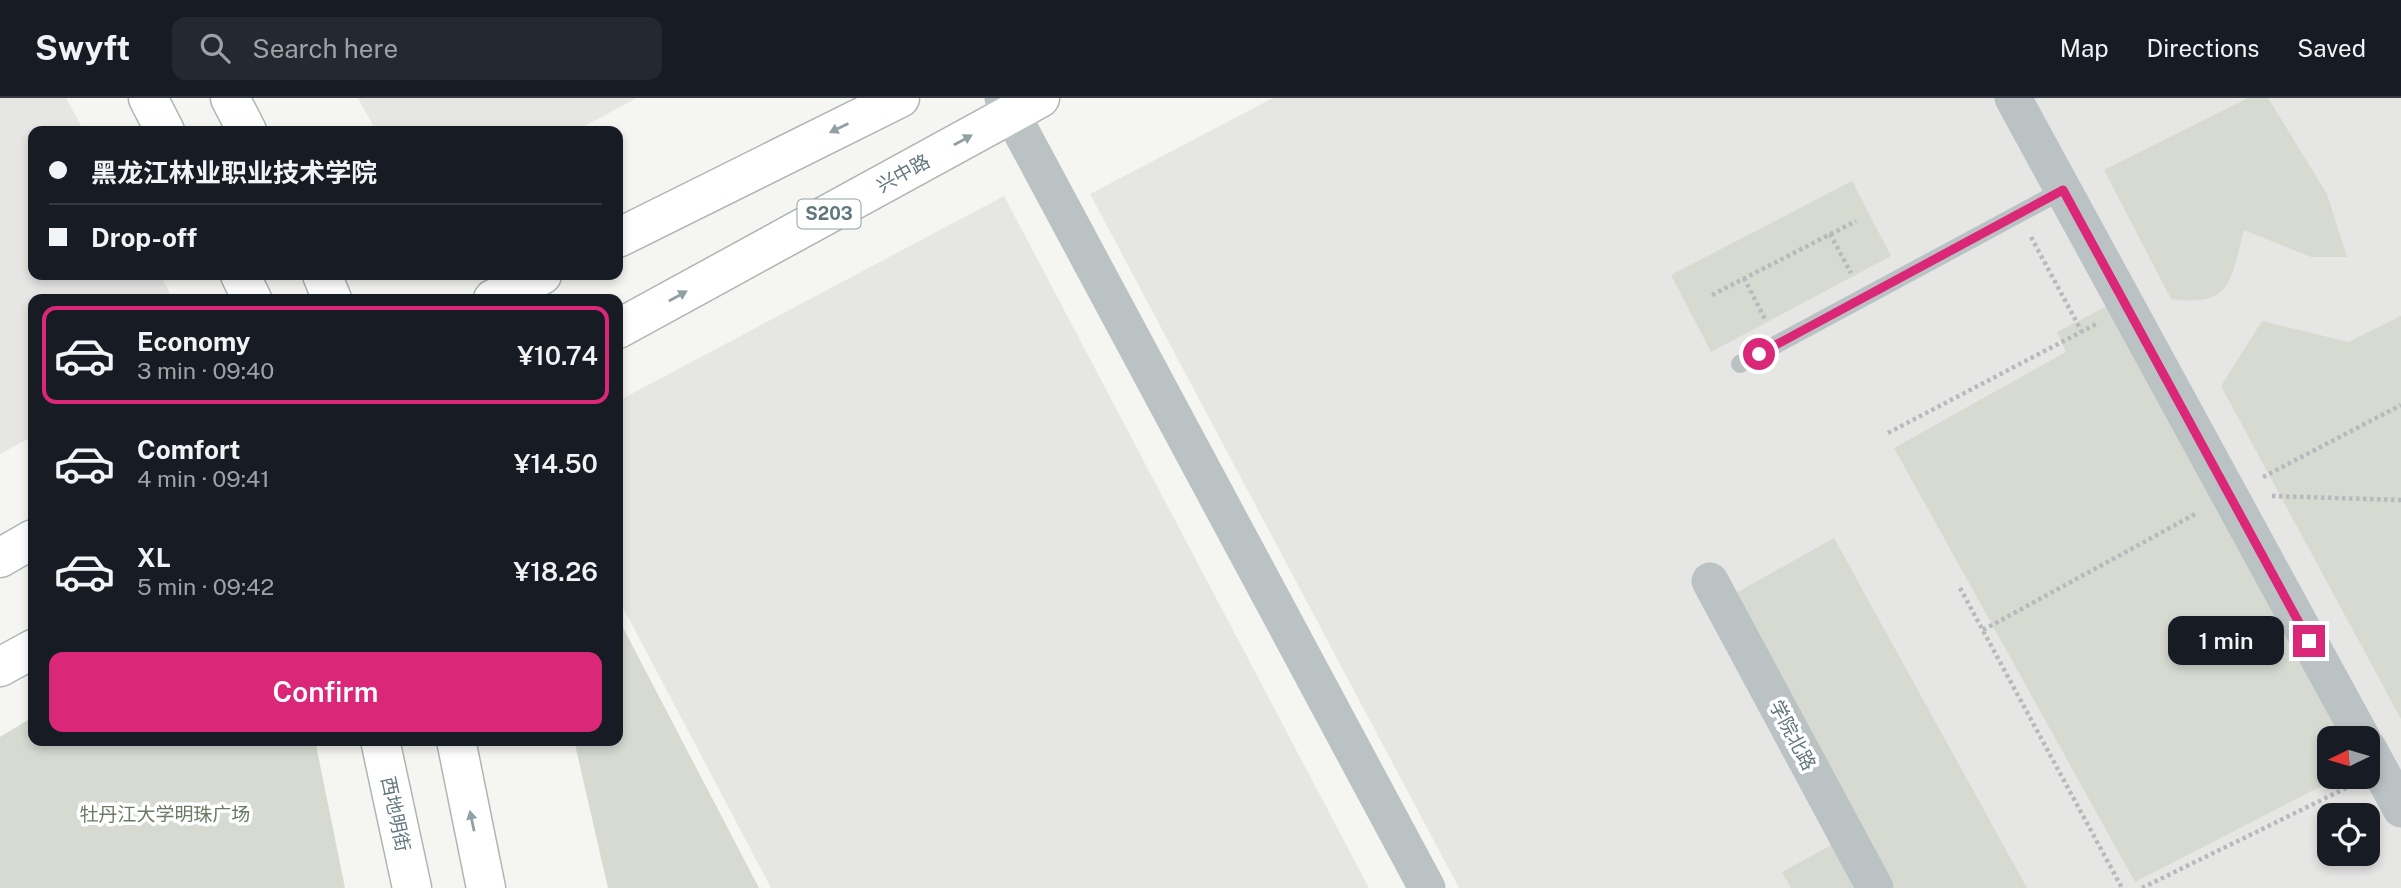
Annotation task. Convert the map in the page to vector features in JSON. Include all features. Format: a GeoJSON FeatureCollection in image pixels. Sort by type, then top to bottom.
{"type":"FeatureCollection","features":[{"type":"Feature","properties":{"kind":"main road"},"geometry":{"type":"LineString","coordinates":[[148,98],[162,126]]}},
{"type":"Feature","properties":{"kind":"main road"},"geometry":{"type":"LineString","coordinates":[[230,98],[244,126]]}},
{"type":"Feature","properties":{"kind":"main road"},"geometry":{"type":"LineString","coordinates":[[623,235],[900,98]]}},
{"type":"Feature","properties":{"kind":"main road","name":"兴中路"},"geometry":{"type":"LineString","coordinates":[[623,326],[1019,103]]}},
{"type":"Feature","properties":{"kind":"main road"},"geometry":{"type":"LineString","coordinates":[[503,294],[532,280]]}},
{"type":"Feature","properties":{"kind":"main road"},"geometry":{"type":"LineString","coordinates":[[0,558],[28,543]]}},
{"type":"Feature","properties":{"kind":"main road"},"geometry":{"type":"LineString","coordinates":[[0,667],[28,652]]}},
{"type":"Feature","properties":{"kind":"main road","name":"西地明街"},"geometry":{"type":"LineString","coordinates":[[381,746],[412,888]]}},
{"type":"Feature","properties":{"kind":"main road"},"geometry":{"type":"LineString","coordinates":[[457,746],[486,888]]}},
{"type":"Feature","properties":{"kind":"street"},"geometry":{"type":"LineString","coordinates":[[2013,98],[2355,726]]}},
{"type":"Feature","properties":{"kind":"street"},"geometry":{"type":"LineString","coordinates":[[1019,103],[1427,888]]}},
{"type":"Feature","properties":{"kind":"street","name":"学院北路"},"geometry":{"type":"LineString","coordinates":[[1710,581],[1875,888]]}},
{"type":"Feature","properties":{"kind":"street"},"geometry":{"type":"LineString","coordinates":[[2380,771],[2401,809]]}},
{"type":"Feature","properties":{"kind":"lane"},"geometry":{"type":"LineString","coordinates":[[1740,364],[2063,190]]}},
{"type":"Feature","properties":{"kind":"path"},"geometry":{"type":"LineString","coordinates":[[2019,214],[2082,332]]}},
{"type":"Feature","properties":{"kind":"path"},"geometry":{"type":"LineString","coordinates":[[1712,295],[1856,221]]}},
{"type":"Feature","properties":{"kind":"path"},"geometry":{"type":"LineString","coordinates":[[1830,234],[1864,298]]}},
{"type":"Feature","properties":{"kind":"path"},"geometry":{"type":"LineString","coordinates":[[1744,278],[1778,344]]}},
{"type":"Feature","properties":{"kind":"path"},"geometry":{"type":"LineString","coordinates":[[1888,433],[2127,307]]}},
{"type":"Feature","properties":{"kind":"path"},"geometry":{"type":"LineString","coordinates":[[1983,630],[2401,405]]}},
{"type":"Feature","properties":{"kind":"path"},"geometry":{"type":"LineString","coordinates":[[2230,495],[2401,500]]}},
{"type":"Feature","properties":{"kind":"path"},"geometry":{"type":"LineString","coordinates":[[1961,588],[2122,888]]}},
{"type":"Feature","properties":{"kind":"path"},"geometry":{"type":"LineString","coordinates":[[2142,888],[2321,789]]}},
{"type":"Feature","properties":{"kind":"shaded area"},"geometry":{"type":"Polygon","coordinates":[[[0,98],[66,98],[81,126],[28,126],[28,280],[163,280],[170,294],[28,294],[28,439],[0,454],[0,98]]]}},
{"type":"Feature","properties":{"kind":"shaded area"},"geometry":{"type":"Polygon","coordinates":[[[358,98],[637,98],[584,126],[373,126],[358,98]]]}},
{"type":"Feature","properties":{"kind":"shaded area"},"geometry":{"type":"Polygon","coordinates":[[[1273,98],[2401,98],[2401,888],[1459,888],[1090,194],[1273,98]]]}},
{"type":"Feature","properties":{"kind":"shaded area"},"geometry":{"type":"Polygon","coordinates":[[[1004,196],[1369,888],[771,888],[623,607],[623,398],[1004,196]]]}},
{"type":"Feature","properties":{"kind":"green space"},"geometry":{"type":"Polygon","coordinates":[[[2248,98],[2268,98],[2327,194],[2347,257],[2311,257],[2244,230],[2226,287],[2207,299],[2171,299],[2104,170],[2248,98]]]}},
{"type":"Feature","properties":{"kind":"green space"},"geometry":{"type":"Polygon","coordinates":[[[1852,181],[1891,256],[1711,352],[1671,275],[1852,181]]]}},
{"type":"Feature","properties":{"kind":"green space"},"geometry":{"type":"Polygon","coordinates":[[[2113,303],[2337,726],[2317,726],[2317,788],[2135,882],[1894,448],[2066,352],[2057,332],[2113,303]]]}},
{"type":"Feature","properties":{"kind":"green space"},"geometry":{"type":"Polygon","coordinates":[[[2401,316],[2401,719],[2221,386],[2262,321],[2348,342],[2401,316]]]}},
{"type":"Feature","properties":{"kind":"green space"},"geometry":{"type":"Polygon","coordinates":[[[1834,538],[2027,888],[1894,888],[1736,593],[1834,538]]]}},
{"type":"Feature","properties":{"kind":"green space"},"geometry":{"type":"Polygon","coordinates":[[[623,628],[759,888],[608,888],[575,746],[623,746],[623,628]]]}},
{"type":"Feature","properties":{"kind":"green space","name":"牡丹江大学明珠广场"},"geometry":{"type":"Polygon","coordinates":[[[28,720],[28,746],[316,746],[345,888],[0,888],[0,737],[28,720]]]}},
{"type":"Feature","properties":{"kind":"green space"},"geometry":{"type":"Polygon","coordinates":[[[1839,841],[1864,888],[1791,888],[1782,872],[1839,841]]]}},
{"type":"Feature","properties":{"kind":"route"},"geometry":{"type":"LineString","coordinates":[[1759,354],[2063,190],[2309,641]]}}]}
